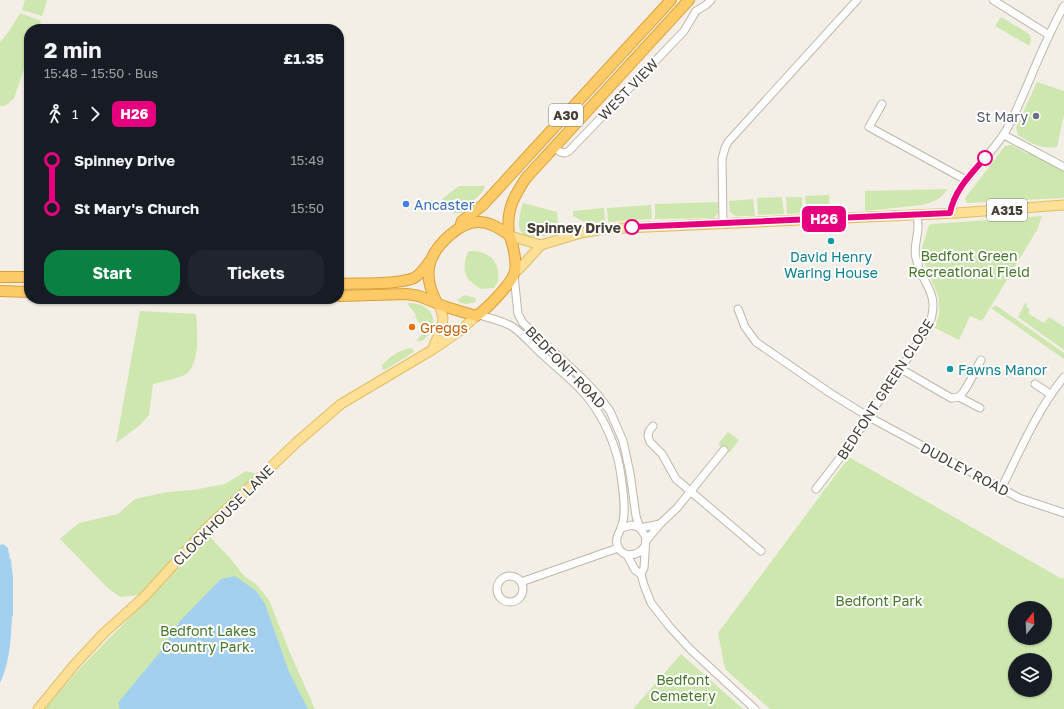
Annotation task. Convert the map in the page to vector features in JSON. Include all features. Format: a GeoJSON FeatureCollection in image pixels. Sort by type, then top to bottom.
{"type":"FeatureCollection","features":[{"type":"Feature","properties":{"kind":"highway","name":"A30"},"geometry":{"type":"LineString","coordinates":[[459,228],[462,221],[483,206],[671,0]]}},
{"type":"Feature","properties":{"kind":"highway","name":"A30"},"geometry":{"type":"LineString","coordinates":[[510,236],[508,218],[510,206],[526,178],[688,1]]}},
{"type":"Feature","properties":{"kind":"highway"},"geometry":{"type":"LineString","coordinates":[[344,284],[403,282],[416,276],[422,272],[438,247],[459,228],[474,222],[492,225],[510,236],[515,257],[515,273],[500,294],[478,315],[438,304],[418,296],[407,294],[344,296]]}},
{"type":"Feature","properties":{"kind":"highway"},"geometry":{"type":"LineString","coordinates":[[429,262],[429,282],[432,293],[438,304]]}},
{"type":"Feature","properties":{"kind":"highway"},"geometry":{"type":"LineString","coordinates":[[0,277],[24,277]]}},
{"type":"Feature","properties":{"kind":"highway"},"geometry":{"type":"LineString","coordinates":[[0,291],[24,292]]}},
{"type":"Feature","properties":{"kind":"main road","name":"A315"},"geometry":{"type":"LineString","coordinates":[[541,245],[581,233],[604,229],[679,224],[723,224],[950,213],[1064,205]]}},
{"type":"Feature","properties":{"kind":"main road"},"geometry":{"type":"LineString","coordinates":[[510,236],[541,245],[515,273]]}},
{"type":"Feature","properties":{"kind":"main road"},"geometry":{"type":"LineString","coordinates":[[432,350],[442,327],[443,318],[438,304]]}},
{"type":"Feature","properties":{"kind":"main road","name":"CLOCKHOUSE LANE"},"geometry":{"type":"LineString","coordinates":[[38,709],[75,664],[104,634],[144,597],[207,528],[298,442],[341,404],[432,350],[461,330],[478,315]]}},
{"type":"Feature","properties":{"kind":"street","name":"WEST VIEW"},"geometry":{"type":"LineString","coordinates":[[554,147],[560,152],[565,153],[569,151],[684,30],[696,11],[711,0]]}},
{"type":"Feature","properties":{"kind":"street"},"geometry":{"type":"LineString","coordinates":[[723,224],[722,159],[728,142],[857,0]]}},
{"type":"Feature","properties":{"kind":"street"},"geometry":{"type":"LineString","coordinates":[[993,0],[1049,35]]}},
{"type":"Feature","properties":{"kind":"street"},"geometry":{"type":"LineString","coordinates":[[688,1],[696,11]]}},
{"type":"Feature","properties":{"kind":"street"},"geometry":{"type":"LineString","coordinates":[[950,213],[953,201],[959,190],[1004,134],[1049,35],[1063,9]]}},
{"type":"Feature","properties":{"kind":"street"},"geometry":{"type":"LineString","coordinates":[[882,104],[869,126],[966,180]]}},
{"type":"Feature","properties":{"kind":"street"},"geometry":{"type":"LineString","coordinates":[[1004,134],[1064,167]]}},
{"type":"Feature","properties":{"kind":"street","name":"BEDFONT GREEN CLOSE"},"geometry":{"type":"LineString","coordinates":[[816,489],[832,470],[869,417],[929,326],[934,303],[915,256],[918,214]]}},
{"type":"Feature","properties":{"kind":"street","name":"BEDFONT ROAD"},"geometry":{"type":"LineString","coordinates":[[515,273],[518,314],[523,323],[582,378],[610,411],[623,441],[630,473],[636,516],[640,528],[645,534],[646,544],[644,568],[641,574]]}},
{"type":"Feature","properties":{"kind":"street","name":"DUDLEY ROAD"},"geometry":{"type":"LineString","coordinates":[[738,309],[745,327],[756,342],[830,393],[869,417],[1001,489],[1019,498],[1064,513]]}},
{"type":"Feature","properties":{"kind":"street","name":"BEDFONT ROAD"},"geometry":{"type":"LineString","coordinates":[[478,315],[512,327],[579,388],[594,406],[612,440],[621,475],[624,508],[621,528],[616,538],[618,548],[627,555],[635,570],[641,574],[651,603],[662,617],[690,649],[755,709]]}},
{"type":"Feature","properties":{"kind":"street"},"geometry":{"type":"LineString","coordinates":[[959,397],[981,360]]}},
{"type":"Feature","properties":{"kind":"street"},"geometry":{"type":"LineString","coordinates":[[901,369],[951,398],[959,397],[980,408]]}},
{"type":"Feature","properties":{"kind":"street"},"geometry":{"type":"LineString","coordinates":[[1001,489],[1050,394],[1064,377]]}},
{"type":"Feature","properties":{"kind":"street"},"geometry":{"type":"LineString","coordinates":[[1035,384],[1050,394]]}},
{"type":"Feature","properties":{"kind":"street"},"geometry":{"type":"LineString","coordinates":[[653,426],[649,431],[648,436],[650,442],[662,454],[676,479],[761,551]]}},
{"type":"Feature","properties":{"kind":"street"},"geometry":{"type":"LineString","coordinates":[[627,555],[635,555],[639,553],[660,524],[677,508],[724,450]]}},
{"type":"Feature","properties":{"kind":"street"},"geometry":{"type":"LineString","coordinates":[[621,528],[632,525],[640,528],[660,524]]}},
{"type":"Feature","properties":{"kind":"street"},"geometry":{"type":"LineString","coordinates":[[521,582],[618,548]]}},
{"type":"Feature","properties":{"kind":"green space"},"geometry":{"type":"Polygon","coordinates":[[[25,0],[47,0],[42,16],[22,10],[25,0]]]}},
{"type":"Feature","properties":{"kind":"green space"},"geometry":{"type":"Polygon","coordinates":[[[20,13],[41,21],[40,24],[24,24],[24,69],[14,98],[5,106],[0,106],[0,42],[10,30],[20,13]]]}},
{"type":"Feature","properties":{"kind":"green space"},"geometry":{"type":"Polygon","coordinates":[[[1001,17],[1029,34],[1031,38],[1030,46],[995,26],[1001,17]]]}},
{"type":"Feature","properties":{"kind":"green space"},"geometry":{"type":"Polygon","coordinates":[[[1037,82],[1064,91],[1064,115],[1057,147],[1036,145],[1018,135],[1016,128],[1037,82]]]}},
{"type":"Feature","properties":{"kind":"green space"},"geometry":{"type":"Polygon","coordinates":[[[1012,145],[1028,154],[1029,152],[1064,171],[1064,198],[967,203],[965,199],[966,197],[1005,146],[1012,145]]]}},
{"type":"Feature","properties":{"kind":"green space"},"geometry":{"type":"Polygon","coordinates":[[[459,186],[485,186],[483,191],[462,213],[456,213],[450,210],[442,199],[459,186]]]}},
{"type":"Feature","properties":{"kind":"green space"},"geometry":{"type":"Polygon","coordinates":[[[948,189],[939,199],[923,205],[865,211],[865,191],[948,189]]]}},
{"type":"Feature","properties":{"kind":"green space"},"geometry":{"type":"Polygon","coordinates":[[[829,195],[830,213],[807,214],[805,196],[829,195]]]}},
{"type":"Feature","properties":{"kind":"green space"},"geometry":{"type":"Polygon","coordinates":[[[782,197],[784,214],[758,215],[757,198],[782,197]]]}},
{"type":"Feature","properties":{"kind":"green space"},"geometry":{"type":"Polygon","coordinates":[[[786,197],[802,197],[802,213],[787,214],[786,197]]]}},
{"type":"Feature","properties":{"kind":"green space"},"geometry":{"type":"Polygon","coordinates":[[[753,199],[755,216],[735,216],[730,212],[729,201],[753,199]]]}},
{"type":"Feature","properties":{"kind":"green space"},"geometry":{"type":"Polygon","coordinates":[[[718,202],[718,213],[714,218],[655,219],[655,204],[718,202]]]}},
{"type":"Feature","properties":{"kind":"green space"},"geometry":{"type":"Polygon","coordinates":[[[523,203],[557,212],[559,232],[539,237],[525,235],[521,231],[519,225],[523,203]]]}},
{"type":"Feature","properties":{"kind":"green space"},"geometry":{"type":"Polygon","coordinates":[[[651,205],[652,219],[608,222],[607,208],[651,205]]]}},
{"type":"Feature","properties":{"kind":"green space"},"geometry":{"type":"Polygon","coordinates":[[[604,208],[605,222],[586,223],[573,216],[573,211],[604,208]]]}},
{"type":"Feature","properties":{"kind":"green space","name":"Bedfont Green Recreational Field"},"geometry":{"type":"Polygon","coordinates":[[[1042,216],[1037,230],[982,321],[970,316],[959,340],[935,328],[939,314],[939,298],[922,257],[921,251],[929,225],[1042,216]]]}},
{"type":"Feature","properties":{"kind":"green space"},"geometry":{"type":"Polygon","coordinates":[[[469,251],[484,253],[491,257],[494,261],[498,270],[498,282],[494,288],[480,289],[467,278],[465,266],[469,251]]]}},
{"type":"Feature","properties":{"kind":"green space"},"geometry":{"type":"Polygon","coordinates":[[[464,295],[475,298],[476,302],[466,304],[459,302],[458,300],[464,295]]]}},
{"type":"Feature","properties":{"kind":"green space"},"geometry":{"type":"Polygon","coordinates":[[[407,303],[423,306],[429,310],[432,315],[432,328],[422,341],[416,341],[424,332],[415,316],[416,315],[407,303]]]}},
{"type":"Feature","properties":{"kind":"green space"},"geometry":{"type":"Polygon","coordinates":[[[1025,303],[1029,309],[1029,314],[1044,323],[1049,317],[1064,327],[1064,350],[1018,317],[1025,303]]]}},
{"type":"Feature","properties":{"kind":"green space"},"geometry":{"type":"Polygon","coordinates":[[[995,306],[1064,353],[1064,359],[991,308],[995,306]]]}},
{"type":"Feature","properties":{"kind":"green space"},"geometry":{"type":"Polygon","coordinates":[[[140,311],[196,314],[196,354],[191,369],[186,374],[153,384],[149,415],[139,426],[116,443],[140,311]]]}},
{"type":"Feature","properties":{"kind":"green space"},"geometry":{"type":"Polygon","coordinates":[[[411,348],[414,352],[385,370],[382,369],[382,365],[392,356],[403,350],[411,348]]]}},
{"type":"Feature","properties":{"kind":"green space"},"geometry":{"type":"Polygon","coordinates":[[[728,432],[739,440],[729,453],[718,444],[728,432]]]}},
{"type":"Feature","properties":{"kind":"green space","name":"Bedfont Park"},"geometry":{"type":"Polygon","coordinates":[[[849,457],[1062,579],[1064,577],[1064,709],[770,709],[725,669],[718,633],[849,457]]]}},
{"type":"Feature","properties":{"kind":"green space"},"geometry":{"type":"Polygon","coordinates":[[[246,471],[258,474],[139,595],[120,597],[108,588],[60,539],[79,523],[118,514],[135,499],[167,492],[193,490],[225,484],[246,471]]]}},
{"type":"Feature","properties":{"kind":"green space","name":"Bedfont Lakes Country Park."},"geometry":{"type":"Polygon","coordinates":[[[208,535],[230,558],[244,576],[256,584],[269,600],[290,653],[315,709],[44,709],[81,667],[208,535]]]}},
{"type":"Feature","properties":{"kind":"green space","name":"Bedfont Cemetery"},"geometry":{"type":"Polygon","coordinates":[[[681,654],[743,709],[633,709],[681,654]]]}},
{"type":"Feature","properties":{"kind":"water"},"geometry":{"type":"Polygon","coordinates":[[[3,544],[8,548],[10,559],[12,560],[13,616],[8,659],[0,683],[0,545],[3,544]]]}},
{"type":"Feature","properties":{"kind":"water"},"geometry":{"type":"Polygon","coordinates":[[[235,576],[256,591],[265,604],[289,672],[308,709],[120,709],[118,703],[160,652],[180,621],[221,579],[235,576]]]}},
{"type":"Feature","properties":{"kind":"bus line","name":"H26"},"geometry":{"type":"LineString","coordinates":[[632,227],[950,213],[953,201],[959,190],[985,158]]}},
{"type":"Feature","properties":{"kind":"place","name":"St Mary"},"geometry":{"type":"Point","coordinates":[1036,116]}},
{"type":"Feature","properties":{"kind":"place","name":"Ancaster"},"geometry":{"type":"Point","coordinates":[406,204]}},
{"type":"Feature","properties":{"kind":"place","name":"Spinney Drive"},"geometry":{"type":"Point","coordinates":[632,227]}},
{"type":"Feature","properties":{"kind":"place","name":"David Henry Waring House"},"geometry":{"type":"Point","coordinates":[831,241]}},
{"type":"Feature","properties":{"kind":"place","name":"Greggs"},"geometry":{"type":"Point","coordinates":[412,327]}},
{"type":"Feature","properties":{"kind":"place","name":"Fawns Manor"},"geometry":{"type":"Point","coordinates":[950,369]}}]}
